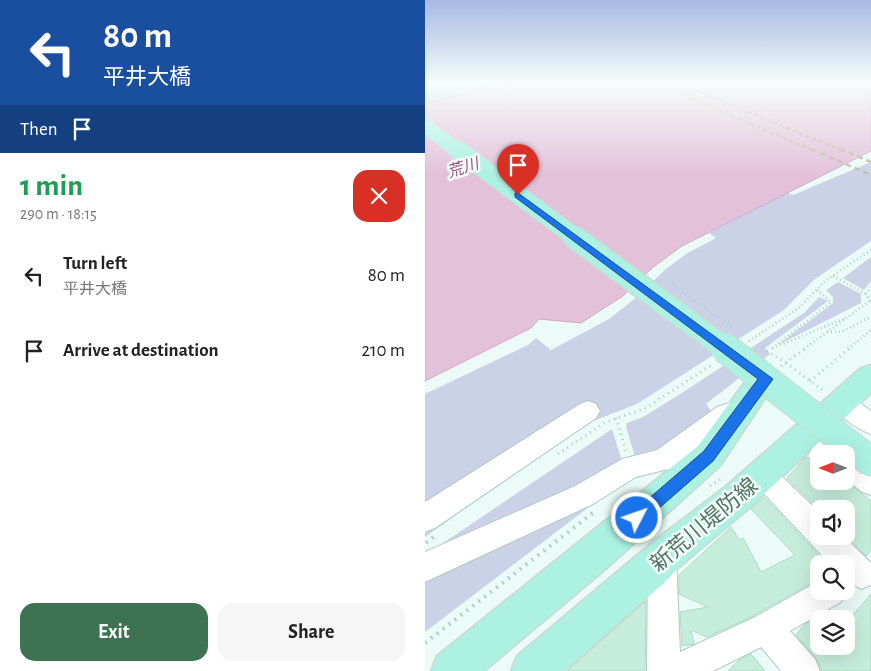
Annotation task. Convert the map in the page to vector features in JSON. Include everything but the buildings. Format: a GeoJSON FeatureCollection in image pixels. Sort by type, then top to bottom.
{"type":"FeatureCollection","features":[{"type":"Feature","properties":{"kind":"main road"},"geometry":{"type":"LineString","coordinates":[[425,115],[776,371],[871,444]]}},
{"type":"Feature","properties":{"kind":"main road"},"geometry":{"type":"LineString","coordinates":[[425,126],[776,371],[871,462]]}},
{"type":"Feature","properties":{"kind":"main road"},"geometry":{"type":"LineString","coordinates":[[452,671],[595,554],[709,456],[742,409],[776,371]]}},
{"type":"Feature","properties":{"kind":"main road","name":"新荒川堤防線"},"geometry":{"type":"LineString","coordinates":[[533,671],[652,569],[662,557],[697,532],[763,475],[823,443],[843,402],[871,376]]}},
{"type":"Feature","properties":{"kind":"street"},"geometry":{"type":"LineString","coordinates":[[843,402],[871,424]]}},
{"type":"Feature","properties":{"kind":"street"},"geometry":{"type":"LineString","coordinates":[[425,567],[584,495],[631,467],[663,460],[725,414],[742,409]]}},
{"type":"Feature","properties":{"kind":"street"},"geometry":{"type":"LineString","coordinates":[[433,525],[589,411]]}},
{"type":"Feature","properties":{"kind":"street"},"geometry":{"type":"LineString","coordinates":[[855,470],[871,483]]}},
{"type":"Feature","properties":{"kind":"street"},"geometry":{"type":"LineString","coordinates":[[763,475],[810,523]]}},
{"type":"Feature","properties":{"kind":"street"},"geometry":{"type":"LineString","coordinates":[[831,545],[859,575]]}},
{"type":"Feature","properties":{"kind":"street"},"geometry":{"type":"LineString","coordinates":[[662,557],[665,671]]}},
{"type":"Feature","properties":{"kind":"street"},"geometry":{"type":"LineString","coordinates":[[677,671],[766,628],[815,600]]}},
{"type":"Feature","properties":{"kind":"street"},"geometry":{"type":"LineString","coordinates":[[766,628],[803,671]]}},
{"type":"Feature","properties":{"kind":"path"},"geometry":{"type":"LineString","coordinates":[[743,345],[799,308],[833,276],[871,250]]}},
{"type":"Feature","properties":{"kind":"path"},"geometry":{"type":"LineString","coordinates":[[776,371],[871,301],[866,294],[833,276]]}},
{"type":"Feature","properties":{"kind":"path"},"geometry":{"type":"LineString","coordinates":[[866,294],[871,287]]}},
{"type":"Feature","properties":{"kind":"path"},"geometry":{"type":"LineString","coordinates":[[817,290],[831,300],[831,302],[773,348],[846,318]]}},
{"type":"Feature","properties":{"kind":"path"},"geometry":{"type":"LineString","coordinates":[[827,332],[841,332],[871,317]]}},
{"type":"Feature","properties":{"kind":"path"},"geometry":{"type":"LineString","coordinates":[[811,381],[871,330]]}},
{"type":"Feature","properties":{"kind":"path"},"geometry":{"type":"LineString","coordinates":[[557,455],[607,422],[646,408],[719,360]]}},
{"type":"Feature","properties":{"kind":"path"},"geometry":{"type":"LineString","coordinates":[[776,371],[811,381],[815,385]]}},
{"type":"Feature","properties":{"kind":"path"},"geometry":{"type":"LineString","coordinates":[[616,418],[631,467]]}},
{"type":"Feature","properties":{"kind":"path"},"geometry":{"type":"LineString","coordinates":[[425,643],[595,511]]}},
{"type":"Feature","properties":{"kind":"path"},"geometry":{"type":"LineString","coordinates":[[425,544],[433,525]]}},
{"type":"Feature","properties":{"kind":"shaded area"},"geometry":{"type":"Polygon","coordinates":[[[871,162],[871,241],[815,279],[784,310],[637,404],[583,425],[425,537],[425,394],[528,345],[536,338],[551,350],[609,319],[633,300],[666,269],[686,254],[716,238],[709,233],[788,193],[793,195],[871,162]]]}},
{"type":"Feature","properties":{"kind":"shaded area"},"geometry":{"type":"Polygon","coordinates":[[[871,257],[871,281],[864,290],[843,278],[871,257]]]}},
{"type":"Feature","properties":{"kind":"shaded area"},"geometry":{"type":"Polygon","coordinates":[[[838,282],[861,294],[861,303],[778,345],[833,303],[833,297],[826,290],[838,282]]]}},
{"type":"Feature","properties":{"kind":"shaded area"},"geometry":{"type":"Polygon","coordinates":[[[819,297],[828,301],[765,348],[770,354],[706,404],[712,412],[667,447],[635,457],[626,427],[627,423],[643,417],[677,396],[804,313],[819,297]]]}},
{"type":"Feature","properties":{"kind":"shaded area"},"geometry":{"type":"Polygon","coordinates":[[[612,429],[622,461],[580,490],[427,554],[612,429]]]}},
{"type":"Feature","properties":{"kind":"shaded area"},"geometry":{"type":"Polygon","coordinates":[[[583,501],[589,507],[425,632],[425,573],[583,501]]]}},
{"type":"Feature","properties":{"kind":"water","name":"荒川"},"geometry":{"type":"Polygon","coordinates":[[[425,113],[871,113],[871,151],[682,246],[652,268],[623,296],[581,323],[539,319],[531,328],[425,381],[425,113]]]}},
{"type":"Feature","properties":{"kind":"railway"},"geometry":{"type":"LineString","coordinates":[[727,113],[814,151]]}},
{"type":"Feature","properties":{"kind":"railway"},"geometry":{"type":"LineString","coordinates":[[752,113],[843,151]]}},
{"type":"Feature","properties":{"kind":"railway"},"geometry":{"type":"LineString","coordinates":[[811,149],[871,175]]}},
{"type":"Feature","properties":{"kind":"railway"},"geometry":{"type":"LineString","coordinates":[[840,149],[871,162]]}},
{"type":"Feature","properties":{"kind":"route"},"geometry":{"type":"LineString","coordinates":[[518,195],[767,379],[759,386],[709,456],[637,518]]}}]}
